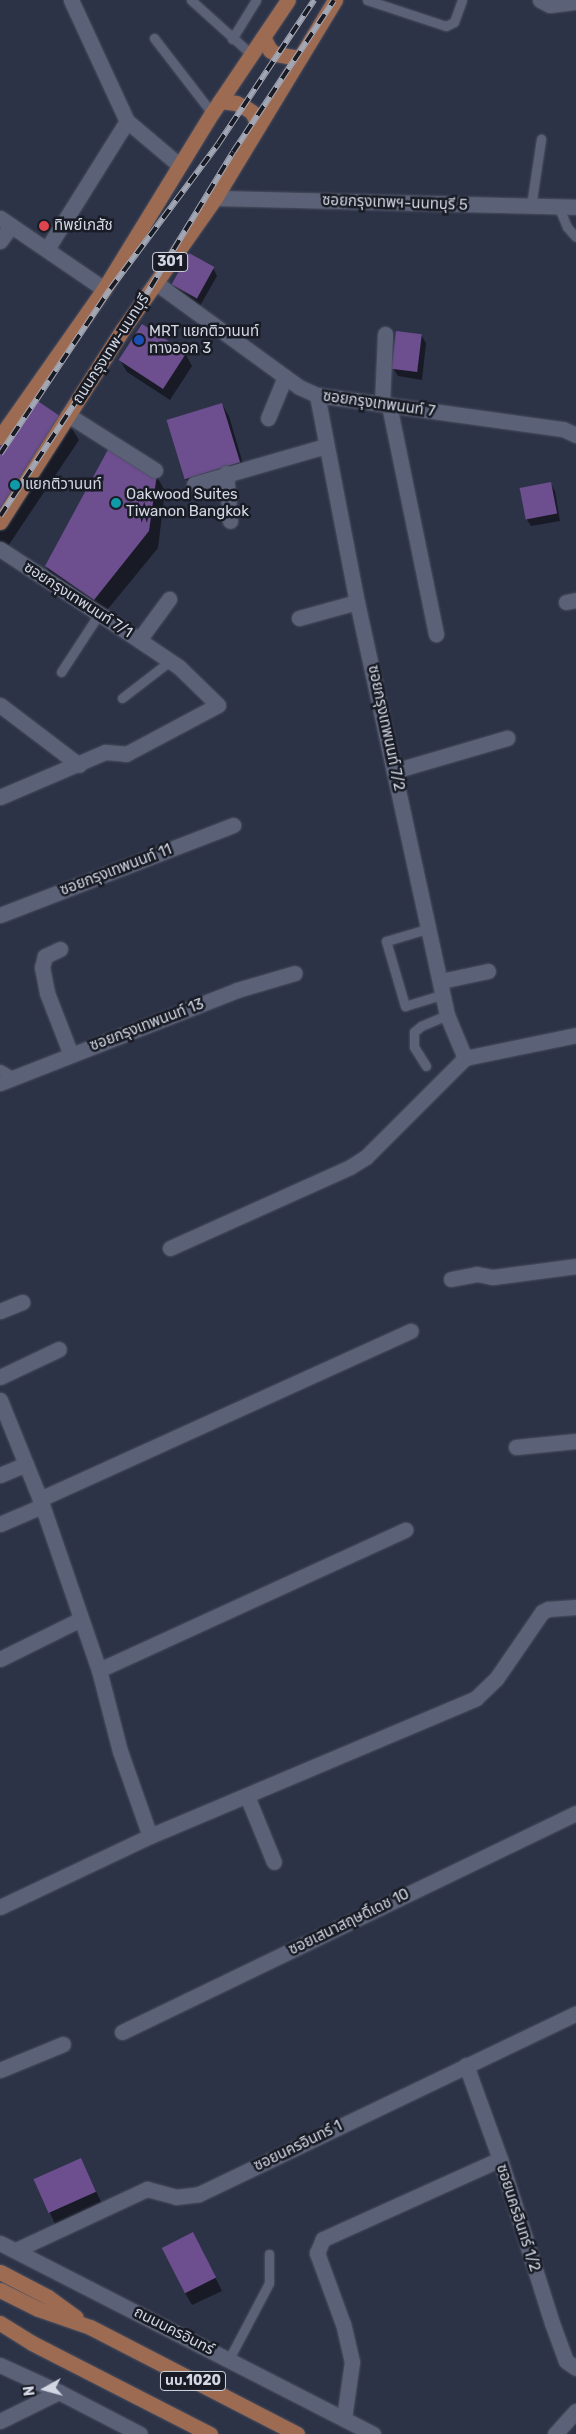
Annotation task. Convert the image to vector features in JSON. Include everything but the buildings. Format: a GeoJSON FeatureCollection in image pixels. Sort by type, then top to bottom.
{"type":"FeatureCollection","features":[{"type":"Feature","properties":{"kind":"main road","name":"301"},"geometry":{"type":"LineString","coordinates":[[0,438],[104,289],[179,165],[288,0]]}},
{"type":"Feature","properties":{"kind":"main road","name":"ถนนกรุงเทพ-นนทบุรี"},"geometry":{"type":"LineString","coordinates":[[0,522],[68,415],[214,198],[335,0]]}},
{"type":"Feature","properties":{"kind":"main road"},"geometry":{"type":"LineString","coordinates":[[263,37],[270,50],[276,54],[300,58]]}},
{"type":"Feature","properties":{"kind":"main road"},"geometry":{"type":"LineString","coordinates":[[216,107],[236,103],[246,108],[258,125]]}},
{"type":"Feature","properties":{"kind":"main road"},"geometry":{"type":"LineString","coordinates":[[0,2272],[48,2297],[90,2327]]}},
{"type":"Feature","properties":{"kind":"main road","name":"นบ.1020"},"geometry":{"type":"LineString","coordinates":[[0,2290],[38,2309],[90,2327],[296,2434]]}},
{"type":"Feature","properties":{"kind":"main road","name":"นบ.1020"},"geometry":{"type":"LineString","coordinates":[[0,2323],[32,2343],[210,2434]]}},
{"type":"Feature","properties":{"kind":"main road"},"geometry":{"type":"LineString","coordinates":[[0,2333],[32,2343]]}},
{"type":"Feature","properties":{"kind":"street"},"geometry":{"type":"LineString","coordinates":[[71,0],[127,121],[179,165]]}},
{"type":"Feature","properties":{"kind":"street"},"geometry":{"type":"LineString","coordinates":[[540,0],[550,4],[576,2]]}},
{"type":"Feature","properties":{"kind":"street"},"geometry":{"type":"LineString","coordinates":[[47,249],[127,121]]}},
{"type":"Feature","properties":{"kind":"street","name":"ซอยกรุงเทพฯ-นนทบุรี 5"},"geometry":{"type":"LineString","coordinates":[[214,198],[576,207]]}},
{"type":"Feature","properties":{"kind":"street"},"geometry":{"type":"LineString","coordinates":[[0,241],[5,222],[104,289]]}},
{"type":"Feature","properties":{"kind":"street","name":"ซอยกรุงเทพนนท์ 7"},"geometry":{"type":"LineString","coordinates":[[156,283],[285,376],[317,395],[563,429],[576,435]]}},
{"type":"Feature","properties":{"kind":"street"},"geometry":{"type":"LineString","coordinates":[[385,334],[386,405],[436,634]]}},
{"type":"Feature","properties":{"kind":"street"},"geometry":{"type":"LineString","coordinates":[[268,418],[285,376]]}},
{"type":"Feature","properties":{"kind":"street","name":"ซอยกรุงเทพนนท์ 7/2"},"geometry":{"type":"LineString","coordinates":[[317,395],[358,602],[430,928],[447,1016],[465,1058]]}},
{"type":"Feature","properties":{"kind":"street"},"geometry":{"type":"LineString","coordinates":[[68,415],[155,470]]}},
{"type":"Feature","properties":{"kind":"street"},"geometry":{"type":"LineString","coordinates":[[194,484],[326,446]]}},
{"type":"Feature","properties":{"kind":"street"},"geometry":{"type":"LineString","coordinates":[[226,474],[230,521]]}},
{"type":"Feature","properties":{"kind":"street","name":"ซอยกรุงเทพนนท์ 7/1"},"geometry":{"type":"LineString","coordinates":[[0,549],[139,640],[169,599]]}},
{"type":"Feature","properties":{"kind":"street"},"geometry":{"type":"LineString","coordinates":[[299,618],[358,602]]}},
{"type":"Feature","properties":{"kind":"street"},"geometry":{"type":"LineString","coordinates":[[0,797],[79,765],[105,752],[126,754],[218,705],[179,667],[139,640]]}},
{"type":"Feature","properties":{"kind":"street"},"geometry":{"type":"LineString","coordinates":[[0,705],[79,765]]}},
{"type":"Feature","properties":{"kind":"street"},"geometry":{"type":"LineString","coordinates":[[394,771],[507,738]]}},
{"type":"Feature","properties":{"kind":"street","name":"ซอยกรุงเทพนนท์ 11"},"geometry":{"type":"LineString","coordinates":[[0,914],[233,826]]}},
{"type":"Feature","properties":{"kind":"street"},"geometry":{"type":"LineString","coordinates":[[60,949],[45,956],[42,967],[46,994],[71,1055]]}},
{"type":"Feature","properties":{"kind":"street"},"geometry":{"type":"LineString","coordinates":[[442,988],[488,971]]}},
{"type":"Feature","properties":{"kind":"street","name":"ซอยกรุงเทพนนท์ 13"},"geometry":{"type":"LineString","coordinates":[[7,1080],[237,990],[295,973]]}},
{"type":"Feature","properties":{"kind":"street"},"geometry":{"type":"LineString","coordinates":[[170,1248],[350,1167],[366,1157],[465,1058],[576,1035]]}},
{"type":"Feature","properties":{"kind":"street"},"geometry":{"type":"LineString","coordinates":[[451,1279],[477,1274],[493,1277],[576,1266]]}},
{"type":"Feature","properties":{"kind":"street"},"geometry":{"type":"LineString","coordinates":[[0,1311],[22,1302]]}},
{"type":"Feature","properties":{"kind":"street"},"geometry":{"type":"LineString","coordinates":[[0,1524],[41,1502],[411,1331]]}},
{"type":"Feature","properties":{"kind":"street"},"geometry":{"type":"LineString","coordinates":[[0,1377],[60,1349]]}},
{"type":"Feature","properties":{"kind":"street"},"geometry":{"type":"LineString","coordinates":[[0,1400],[41,1502],[99,1670],[120,1751],[150,1836]]}},
{"type":"Feature","properties":{"kind":"street"},"geometry":{"type":"LineString","coordinates":[[516,1447],[576,1441]]}},
{"type":"Feature","properties":{"kind":"street"},"geometry":{"type":"LineString","coordinates":[[0,1475],[26,1464]]}},
{"type":"Feature","properties":{"kind":"street"},"geometry":{"type":"LineString","coordinates":[[99,1670],[405,1530]]}},
{"type":"Feature","properties":{"kind":"street"},"geometry":{"type":"LineString","coordinates":[[0,1907],[150,1836],[476,1698],[496,1679],[542,1612],[548,1609],[576,1606]]}},
{"type":"Feature","properties":{"kind":"street"},"geometry":{"type":"LineString","coordinates":[[0,1659],[81,1620]]}},
{"type":"Feature","properties":{"kind":"street"},"geometry":{"type":"LineString","coordinates":[[247,1796],[274,1862]]}},
{"type":"Feature","properties":{"kind":"street","name":"ซอยเสนาสฤษดิ์เดช 10"},"geometry":{"type":"LineString","coordinates":[[122,2032],[576,1813]]}},
{"type":"Feature","properties":{"kind":"street","name":"ซอยนครอินทร์ 1"},"geometry":{"type":"LineString","coordinates":[[16,2250],[148,2189],[176,2197],[199,2194],[576,2013]]}},
{"type":"Feature","properties":{"kind":"street"},"geometry":{"type":"LineString","coordinates":[[0,2070],[63,2044]]}},
{"type":"Feature","properties":{"kind":"street","name":"ซอยนครอินทร์ 1/2"},"geometry":{"type":"LineString","coordinates":[[466,2065],[500,2159],[552,2323],[566,2360],[575,2368]]}},
{"type":"Feature","properties":{"kind":"street"},"geometry":{"type":"LineString","coordinates":[[344,2418],[352,2362],[343,2324],[317,2253],[323,2239],[500,2159]]}},
{"type":"Feature","properties":{"kind":"street","name":"ถนนนครอินทร์"},"geometry":{"type":"LineString","coordinates":[[0,2243],[373,2434]]}},
{"type":"Feature","properties":{"kind":"street"},"geometry":{"type":"LineString","coordinates":[[0,2365],[60,2392],[140,2434]]}},
{"type":"Feature","properties":{"kind":"street"},"geometry":{"type":"LineString","coordinates":[[0,2421],[60,2392]]}},
{"type":"Feature","properties":{"kind":"street"},"geometry":{"type":"LineString","coordinates":[[555,2434],[576,2411]]}},
{"type":"Feature","properties":{"kind":"lane"},"geometry":{"type":"LineString","coordinates":[[191,0],[232,39],[252,55]]}},
{"type":"Feature","properties":{"kind":"lane"},"geometry":{"type":"LineString","coordinates":[[232,39],[256,0]]}},
{"type":"Feature","properties":{"kind":"lane"},"geometry":{"type":"LineString","coordinates":[[371,0],[446,26],[454,22],[462,0]]}},
{"type":"Feature","properties":{"kind":"lane"},"geometry":{"type":"LineString","coordinates":[[154,38],[216,107]]}},
{"type":"Feature","properties":{"kind":"lane"},"geometry":{"type":"LineString","coordinates":[[531,206],[541,138]]}},
{"type":"Feature","properties":{"kind":"lane"},"geometry":{"type":"LineString","coordinates":[[558,208],[567,227],[576,237]]}},
{"type":"Feature","properties":{"kind":"lane"},"geometry":{"type":"LineString","coordinates":[[61,672],[100,614]]}},
{"type":"Feature","properties":{"kind":"lane"},"geometry":{"type":"LineString","coordinates":[[122,698],[170,662]]}},
{"type":"Feature","properties":{"kind":"lane"},"geometry":{"type":"LineString","coordinates":[[430,928],[386,941],[405,1006],[442,988]]}},
{"type":"Feature","properties":{"kind":"lane"},"geometry":{"type":"LineString","coordinates":[[426,1066],[414,1047],[412,1039],[414,1032],[421,1026],[447,1016]]}},
{"type":"Feature","properties":{"kind":"lane"},"geometry":{"type":"LineString","coordinates":[[0,1069],[7,1080]]}},
{"type":"Feature","properties":{"kind":"lane"},"geometry":{"type":"LineString","coordinates":[[229,2359],[269,2283],[269,2254]]}},
{"type":"Feature","properties":{"kind":"railway"},"geometry":{"type":"LineString","coordinates":[[0,454],[110,289],[218,144],[314,0]]}},
{"type":"Feature","properties":{"kind":"railway"},"geometry":{"type":"LineString","coordinates":[[0,516],[139,306],[233,152],[334,0]]}},
{"type":"Feature","properties":{"kind":"place","name":"ทิพย์เภสัช"},"geometry":{"type":"Point","coordinates":[44,226]}},
{"type":"Feature","properties":{"kind":"place","name":"MRT แยกติวานนท์ ทางออก 3"},"geometry":{"type":"Point","coordinates":[139,340]}},
{"type":"Feature","properties":{"kind":"place","name":"แยกติวานนท์"},"geometry":{"type":"Point","coordinates":[15,485]}},
{"type":"Feature","properties":{"kind":"place","name":"Oakwood Suites Tiwanon Bangkok"},"geometry":{"type":"Point","coordinates":[116,503]}}]}
